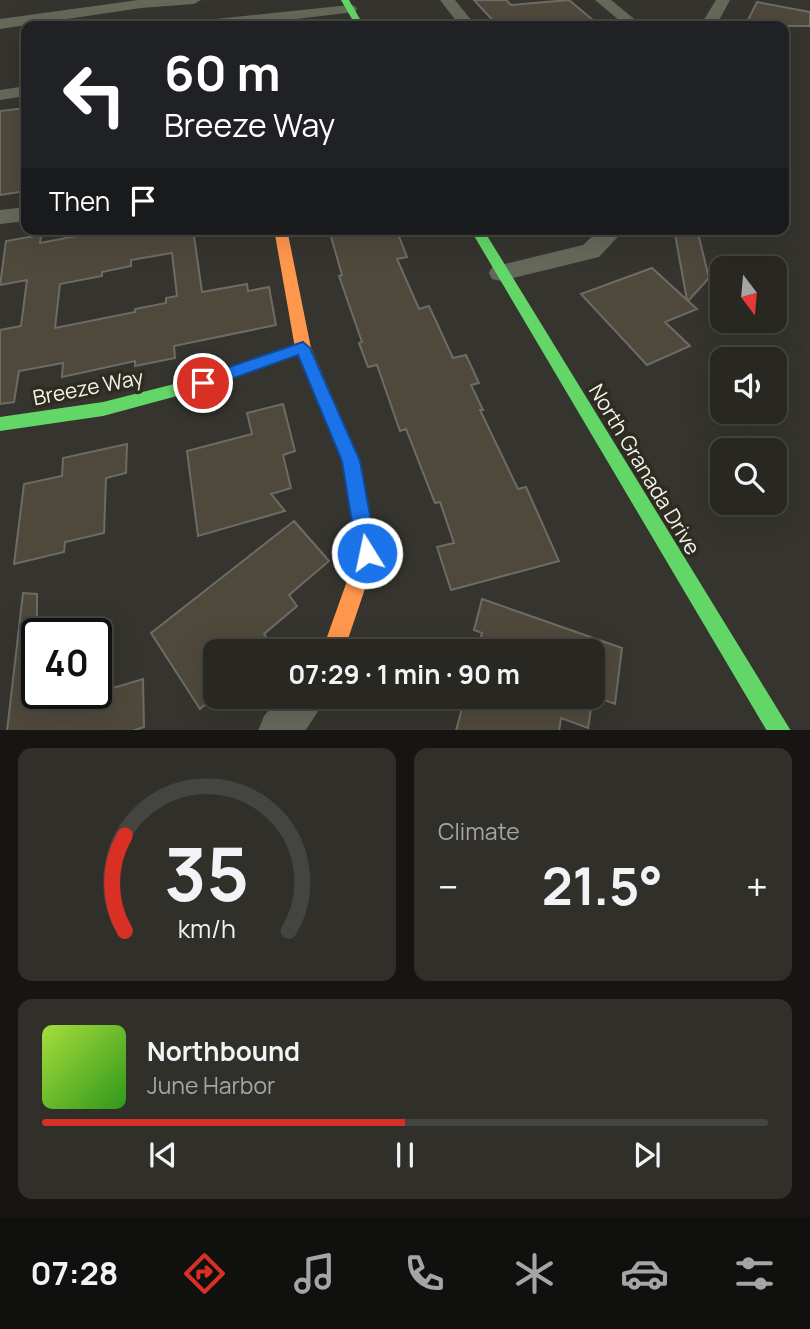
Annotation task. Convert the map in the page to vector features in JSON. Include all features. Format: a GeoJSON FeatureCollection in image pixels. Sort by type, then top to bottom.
{"type":"FeatureCollection","features":[{"type":"Feature","properties":{"kind":"street"},"geometry":{"type":"LineString","coordinates":[[21,21],[141,4],[194,0]]}},
{"type":"Feature","properties":{"kind":"street"},"geometry":{"type":"LineString","coordinates":[[446,0],[464,21]]}},
{"type":"Feature","properties":{"kind":"street"},"geometry":{"type":"LineString","coordinates":[[602,0],[629,21]]}},
{"type":"Feature","properties":{"kind":"street"},"geometry":{"type":"LineString","coordinates":[[711,21],[723,0]]}},
{"type":"Feature","properties":{"kind":"street"},"geometry":{"type":"LineString","coordinates":[[215,21],[352,12]]}},
{"type":"Feature","properties":{"kind":"street"},"geometry":{"type":"LineString","coordinates":[[291,21],[352,12]]}},
{"type":"Feature","properties":{"kind":"street"},"geometry":{"type":"LineString","coordinates":[[0,24],[21,21]]}},
{"type":"Feature","properties":{"kind":"street"},"geometry":{"type":"LineString","coordinates":[[0,95],[21,92]]}},
{"type":"Feature","properties":{"kind":"street"},"geometry":{"type":"LineString","coordinates":[[0,217],[21,215]]}},
{"type":"Feature","properties":{"kind":"street"},"geometry":{"type":"LineString","coordinates":[[281,235],[303,348],[351,461],[367,553],[337,639]]}},
{"type":"Feature","properties":{"kind":"street","name":"North Granada Drive"},"geometry":{"type":"LineString","coordinates":[[479,235],[780,730]]}},
{"type":"Feature","properties":{"kind":"street"},"geometry":{"type":"LineString","coordinates":[[501,274],[591,251],[608,235]]}},
{"type":"Feature","properties":{"kind":"street","name":"Breeze Way"},"geometry":{"type":"LineString","coordinates":[[0,424],[103,409],[203,383],[303,348]]}},
{"type":"Feature","properties":{"kind":"street"},"geometry":{"type":"LineString","coordinates":[[279,730],[295,709]]}},
{"type":"Feature","properties":{"kind":"building"},"geometry":{"type":"Polygon","coordinates":[[[474,0],[506,0],[511,5],[569,0],[594,21],[493,21],[474,0]]]}},
{"type":"Feature","properties":{"kind":"building"},"geometry":{"type":"Polygon","coordinates":[[[757,2],[810,12],[810,26],[789,26],[789,21],[748,21],[757,2]]]}},
{"type":"Feature","properties":{"kind":"building"},"geometry":{"type":"Polygon","coordinates":[[[21,109],[21,192],[0,195],[0,111],[21,109]]]}},
{"type":"Feature","properties":{"kind":"building"},"geometry":{"type":"Polygon","coordinates":[[[41,235],[40,243],[82,235],[194,235],[202,292],[247,284],[248,291],[269,287],[276,325],[174,346],[175,358],[135,366],[135,361],[62,377],[63,363],[19,371],[14,402],[0,404],[0,330],[21,326],[27,280],[0,285],[6,241],[41,235]],[[172,253],[131,260],[131,266],[102,272],[102,276],[60,284],[55,328],[135,312],[135,309],[166,303],[166,298],[177,296],[172,253]]]}},
{"type":"Feature","properties":{"kind":"building"},"geometry":{"type":"Polygon","coordinates":[[[331,235],[398,235],[407,257],[397,259],[419,309],[429,306],[453,358],[466,355],[479,383],[471,385],[483,410],[480,410],[518,489],[526,487],[559,561],[451,590],[437,547],[454,543],[440,502],[435,503],[406,429],[400,431],[377,365],[368,367],[339,276],[342,275],[331,235]]]}},
{"type":"Feature","properties":{"kind":"building"},"geometry":{"type":"Polygon","coordinates":[[[675,235],[698,235],[709,278],[688,301],[697,309],[665,322],[690,346],[647,365],[581,294],[652,268],[687,300],[675,235]]]}},
{"type":"Feature","properties":{"kind":"building"},"geometry":{"type":"Polygon","coordinates":[[[283,404],[295,451],[283,455],[291,488],[271,494],[285,511],[198,536],[187,451],[252,434],[247,413],[283,404]]]}},
{"type":"Feature","properties":{"kind":"building"},"geometry":{"type":"Polygon","coordinates":[[[127,444],[126,473],[106,478],[104,533],[65,542],[64,552],[14,564],[24,484],[62,476],[63,458],[127,444]]]}},
{"type":"Feature","properties":{"kind":"building"},"geometry":{"type":"Polygon","coordinates":[[[294,521],[329,561],[289,595],[297,606],[264,634],[268,639],[203,639],[203,706],[200,709],[151,633],[294,521]]]}},
{"type":"Feature","properties":{"kind":"building"},"geometry":{"type":"Polygon","coordinates":[[[23,593],[37,594],[37,618],[21,618],[21,709],[112,709],[112,688],[143,679],[144,727],[135,730],[7,730],[23,593]]]}},
{"type":"Feature","properties":{"kind":"building"},"geometry":{"type":"Polygon","coordinates":[[[482,599],[596,639],[480,639],[482,633],[474,630],[482,599]]]}},
{"type":"Feature","properties":{"kind":"building"},"geometry":{"type":"Polygon","coordinates":[[[605,642],[622,648],[615,704],[605,700],[605,642]]]}},
{"type":"Feature","properties":{"kind":"building"},"geometry":{"type":"Polygon","coordinates":[[[462,709],[591,709],[588,728],[561,718],[559,730],[456,730],[462,709]]]}},
{"type":"Feature","properties":{"kind":"traffic: fast"},"geometry":{"type":"LineString","coordinates":[[345,0],[357,21]]}},
{"type":"Feature","properties":{"kind":"traffic: fast"},"geometry":{"type":"LineString","coordinates":[[480,235],[779,730]]}},
{"type":"Feature","properties":{"kind":"traffic: fast"},"geometry":{"type":"LineString","coordinates":[[0,424],[103,409],[203,383],[303,348]]}},
{"type":"Feature","properties":{"kind":"traffic: slow"},"geometry":{"type":"LineString","coordinates":[[281,235],[303,348],[351,461],[367,553],[337,639]]}},
{"type":"Feature","properties":{"kind":"route"},"geometry":{"type":"LineString","coordinates":[[203,383],[303,348],[351,461],[367,553]]}}]}
